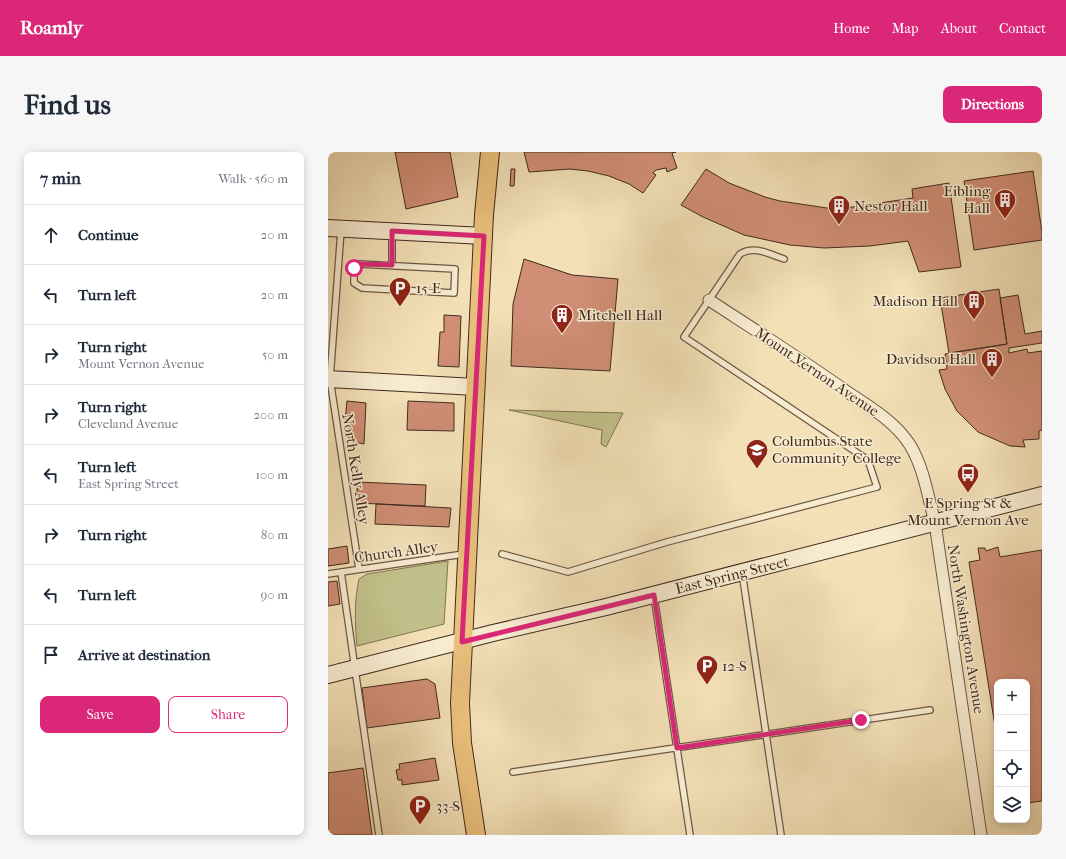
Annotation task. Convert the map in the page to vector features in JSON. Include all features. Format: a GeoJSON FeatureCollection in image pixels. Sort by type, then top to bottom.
{"type":"FeatureCollection","features":[{"type":"Feature","properties":{"kind":"main road"},"geometry":{"type":"LineString","coordinates":[[476,835],[460,720],[462,642],[484,215],[490,152]]}},
{"type":"Feature","properties":{"kind":"main road"},"geometry":{"type":"LineString","coordinates":[[334,228],[484,236]]}},
{"type":"Feature","properties":{"kind":"main road"},"geometry":{"type":"LineString","coordinates":[[329,379],[476,387]]}},
{"type":"Feature","properties":{"kind":"main road","name":"East Spring Street"},"geometry":{"type":"LineString","coordinates":[[328,675],[654,595],[1042,495]]}},
{"type":"Feature","properties":{"kind":"street","name":"Mount Vernon Avenue"},"geometry":{"type":"LineString","coordinates":[[709,300],[812,367],[879,414],[898,430],[910,445],[917,460],[923,476],[934,523]]}},
{"type":"Feature","properties":{"kind":"street","name":"North Washington Avenue"},"geometry":{"type":"LineString","coordinates":[[934,523],[981,835]]}},
{"type":"Feature","properties":{"kind":"lane","name":"North Kelly Alley"},"geometry":{"type":"LineString","coordinates":[[334,228],[329,379],[359,569]]}},
{"type":"Feature","properties":{"kind":"lane"},"geometry":{"type":"LineString","coordinates":[[392,231],[392,265]]}},
{"type":"Feature","properties":{"kind":"lane"},"geometry":{"type":"LineString","coordinates":[[502,554],[568,572],[667,542],[877,487],[868,460],[684,337],[740,254],[747,250],[758,250],[784,259]]}},
{"type":"Feature","properties":{"kind":"lane"},"geometry":{"type":"LineString","coordinates":[[359,264],[392,265],[456,269],[454,293],[362,288],[354,283],[354,268],[359,264]]}},
{"type":"Feature","properties":{"kind":"lane","name":"Church Alley"},"geometry":{"type":"LineString","coordinates":[[328,574],[467,554]]}},
{"type":"Feature","properties":{"kind":"lane"},"geometry":{"type":"LineString","coordinates":[[341,572],[379,835]]}},
{"type":"Feature","properties":{"kind":"lane"},"geometry":{"type":"LineString","coordinates":[[742,572],[781,835]]}},
{"type":"Feature","properties":{"kind":"lane"},"geometry":{"type":"LineString","coordinates":[[654,595],[690,835]]}},
{"type":"Feature","properties":{"kind":"lane"},"geometry":{"type":"LineString","coordinates":[[513,772],[930,710]]}},
{"type":"Feature","properties":{"kind":"shaded area"},"geometry":{"type":"Polygon","coordinates":[[[509,410],[623,413],[606,447],[601,444],[602,430],[509,410]]]}},
{"type":"Feature","properties":{"kind":"shaded area"},"geometry":{"type":"Polygon","coordinates":[[[448,561],[444,624],[357,646],[355,612],[359,579],[367,574],[448,561]]]}},
{"type":"Feature","properties":{"kind":"building"},"geometry":{"type":"Polygon","coordinates":[[[395,152],[450,152],[458,197],[406,209],[395,152]]]}},
{"type":"Feature","properties":{"kind":"building"},"geometry":{"type":"Polygon","coordinates":[[[524,152],[676,152],[672,153],[677,168],[667,172],[666,168],[656,170],[653,173],[656,175],[643,193],[629,184],[609,176],[588,171],[570,169],[529,172],[524,152]]]}},
{"type":"Feature","properties":{"kind":"building"},"geometry":{"type":"Polygon","coordinates":[[[511,169],[515,169],[514,186],[510,186],[511,169]]]}},
{"type":"Feature","properties":{"kind":"building","name":"Nestor Hall"},"geometry":{"type":"Polygon","coordinates":[[[706,169],[729,183],[765,197],[780,201],[827,208],[853,207],[913,198],[912,189],[949,183],[961,267],[919,272],[908,241],[870,246],[824,248],[790,245],[744,235],[703,217],[681,205],[706,169]]]}},
{"type":"Feature","properties":{"kind":"building","name":"Eibling Hall"},"geometry":{"type":"Polygon","coordinates":[[[1033,171],[1042,240],[974,250],[964,181],[1033,171]]]}},
{"type":"Feature","properties":{"kind":"building","name":"Mitchell Hall"},"geometry":{"type":"Polygon","coordinates":[[[524,259],[572,275],[618,279],[610,371],[511,366],[513,304],[524,259]]]}},
{"type":"Feature","properties":{"kind":"building","name":"Madison Hall"},"geometry":{"type":"Polygon","coordinates":[[[999,289],[1007,344],[949,353],[940,298],[999,289]]]}},
{"type":"Feature","properties":{"kind":"building","name":"Davidson Hall"},"geometry":{"type":"Polygon","coordinates":[[[1018,295],[1025,334],[1042,331],[1042,343],[1009,348],[1009,353],[1027,349],[1028,353],[1042,351],[1042,430],[1039,431],[1039,439],[1023,440],[1025,447],[1010,446],[978,432],[957,411],[945,389],[939,370],[947,369],[945,354],[1007,344],[1000,298],[1018,295]]]}},
{"type":"Feature","properties":{"kind":"building"},"geometry":{"type":"Polygon","coordinates":[[[444,315],[461,316],[459,367],[438,366],[440,332],[444,332],[444,315]]]}},
{"type":"Feature","properties":{"kind":"building"},"geometry":{"type":"Polygon","coordinates":[[[347,401],[366,403],[364,444],[349,441],[349,422],[345,421],[347,401]]]}},
{"type":"Feature","properties":{"kind":"building"},"geometry":{"type":"Polygon","coordinates":[[[408,401],[454,403],[454,431],[407,430],[408,401]]]}},
{"type":"Feature","properties":{"kind":"building"},"geometry":{"type":"Polygon","coordinates":[[[357,482],[426,485],[425,506],[357,503],[357,482]]]}},
{"type":"Feature","properties":{"kind":"building"},"geometry":{"type":"Polygon","coordinates":[[[376,504],[451,508],[449,527],[375,524],[376,504]]]}},
{"type":"Feature","properties":{"kind":"building"},"geometry":{"type":"Polygon","coordinates":[[[347,546],[349,563],[328,566],[328,549],[347,546]]]}},
{"type":"Feature","properties":{"kind":"building"},"geometry":{"type":"Polygon","coordinates":[[[998,547],[1000,557],[1042,550],[1042,801],[1030,803],[1030,679],[994,679],[994,720],[969,562],[980,560],[978,548],[985,548],[986,551],[998,547]]]}},
{"type":"Feature","properties":{"kind":"building"},"geometry":{"type":"Polygon","coordinates":[[[337,581],[340,604],[328,606],[328,582],[337,581]]]}},
{"type":"Feature","properties":{"kind":"building"},"geometry":{"type":"Polygon","coordinates":[[[427,679],[435,684],[440,718],[367,728],[362,688],[427,679]]]}},
{"type":"Feature","properties":{"kind":"building"},"geometry":{"type":"Polygon","coordinates":[[[435,758],[439,780],[402,785],[402,780],[398,780],[396,770],[400,769],[399,764],[435,758]]]}},
{"type":"Feature","properties":{"kind":"building"},"geometry":{"type":"Polygon","coordinates":[[[363,768],[372,835],[328,835],[328,773],[363,768]]]}},
{"type":"Feature","properties":{"kind":"place","name":"Eibling Hall"},"geometry":{"type":"Point","coordinates":[1005,220]}},
{"type":"Feature","properties":{"kind":"place","name":"Nestor Hall"},"geometry":{"type":"Point","coordinates":[839,226]}},
{"type":"Feature","properties":{"kind":"place","name":"15-E"},"geometry":{"type":"Point","coordinates":[400,308]}},
{"type":"Feature","properties":{"kind":"place","name":"Madison Hall"},"geometry":{"type":"Point","coordinates":[974,320]}},
{"type":"Feature","properties":{"kind":"place","name":"Mitchell Hall"},"geometry":{"type":"Point","coordinates":[562,334]}},
{"type":"Feature","properties":{"kind":"place","name":"Davidson Hall"},"geometry":{"type":"Point","coordinates":[992,378]}},
{"type":"Feature","properties":{"kind":"place","name":"Columbus State Community College"},"geometry":{"type":"Point","coordinates":[757,470]}},
{"type":"Feature","properties":{"kind":"place","name":"E Spring St & Mount Vernon Ave"},"geometry":{"type":"Point","coordinates":[968,494]}},
{"type":"Feature","properties":{"kind":"place","name":"12-S"},"geometry":{"type":"Point","coordinates":[707,686]}},
{"type":"Feature","properties":{"kind":"place","name":"33-S"},"geometry":{"type":"Point","coordinates":[420,826]}},
{"type":"Feature","properties":{"kind":"route"},"geometry":{"type":"LineString","coordinates":[[354,268],[359,264],[392,265],[392,231],[484,236],[462,642],[492,633],[654,595],[677,748],[861,720]]}}]}
